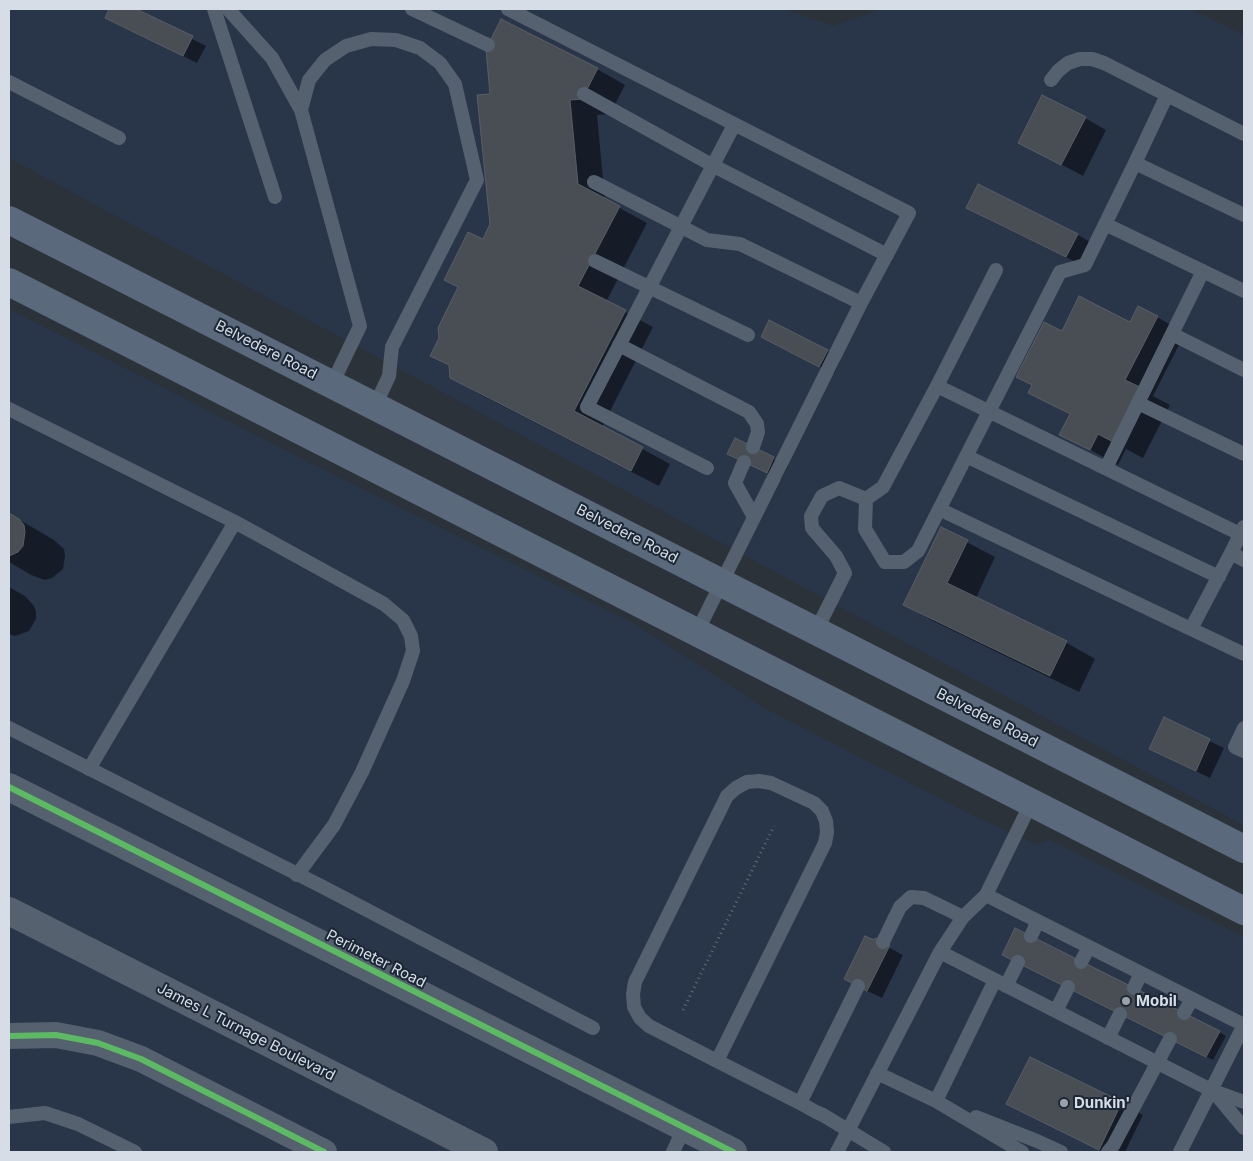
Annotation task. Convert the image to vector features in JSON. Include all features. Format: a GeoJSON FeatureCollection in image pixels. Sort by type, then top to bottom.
{"type":"FeatureCollection","features":[{"type":"Feature","properties":{"kind":"main road","name":"Belvedere Road"},"geometry":{"type":"LineString","coordinates":[[9,220],[1244,849]]}},
{"type":"Feature","properties":{"kind":"main road"},"geometry":{"type":"LineString","coordinates":[[9,282],[1244,911]]}},
{"type":"Feature","properties":{"kind":"street","name":"Perimeter Road"},"geometry":{"type":"LineString","coordinates":[[9,787],[678,1140],[733,1152]]}},
{"type":"Feature","properties":{"kind":"street","name":"James L Turnage Boulevard"},"geometry":{"type":"LineString","coordinates":[[9,911],[484,1152]]}},
{"type":"Feature","properties":{"kind":"street"},"geometry":{"type":"LineString","coordinates":[[9,1036],[56,1035],[98,1043],[115,1049],[140,1059],[324,1152]]}},
{"type":"Feature","properties":{"kind":"lane"},"geometry":{"type":"LineString","coordinates":[[214,9],[275,197]]}},
{"type":"Feature","properties":{"kind":"lane"},"geometry":{"type":"LineString","coordinates":[[228,9],[272,58],[301,110],[360,326],[332,384]]}},
{"type":"Feature","properties":{"kind":"lane"},"geometry":{"type":"LineString","coordinates":[[412,9],[488,45]]}},
{"type":"Feature","properties":{"kind":"lane"},"geometry":{"type":"LineString","coordinates":[[508,9],[909,213],[861,303],[697,632]]}},
{"type":"Feature","properties":{"kind":"lane"},"geometry":{"type":"LineString","coordinates":[[301,110],[309,80],[325,60],[346,46],[371,39],[396,40],[420,48],[440,64],[455,84],[477,180],[392,347],[390,376],[374,406]]}},
{"type":"Feature","properties":{"kind":"lane"},"geometry":{"type":"LineString","coordinates":[[1051,80],[1058,70],[1068,63],[1080,59],[1092,59],[1104,63],[1244,134]]}},
{"type":"Feature","properties":{"kind":"lane"},"geometry":{"type":"LineString","coordinates":[[9,82],[119,138]]}},
{"type":"Feature","properties":{"kind":"lane"},"geometry":{"type":"LineString","coordinates":[[584,94],[712,165],[887,255]]}},
{"type":"Feature","properties":{"kind":"lane"},"geometry":{"type":"LineString","coordinates":[[866,499],[865,529],[885,562],[904,562],[918,551],[1060,272],[1085,265],[1168,95]]}},
{"type":"Feature","properties":{"kind":"lane"},"geometry":{"type":"LineString","coordinates":[[707,468],[587,406],[734,125]]}},
{"type":"Feature","properties":{"kind":"lane"},"geometry":{"type":"LineString","coordinates":[[1135,163],[1244,215]]}},
{"type":"Feature","properties":{"kind":"lane"},"geometry":{"type":"LineString","coordinates":[[594,182],[707,240],[740,244],[861,303]]}},
{"type":"Feature","properties":{"kind":"lane"},"geometry":{"type":"LineString","coordinates":[[1105,224],[1244,291]]}},
{"type":"Feature","properties":{"kind":"lane"},"geometry":{"type":"LineString","coordinates":[[595,260],[748,336]]}},
{"type":"Feature","properties":{"kind":"lane"},"geometry":{"type":"LineString","coordinates":[[866,499],[883,487],[938,386],[996,270]]}},
{"type":"Feature","properties":{"kind":"lane"},"geometry":{"type":"LineString","coordinates":[[1106,468],[1203,271]]}},
{"type":"Feature","properties":{"kind":"lane"},"geometry":{"type":"LineString","coordinates":[[1172,334],[1244,370]]}},
{"type":"Feature","properties":{"kind":"lane"},"geometry":{"type":"LineString","coordinates":[[619,345],[749,412],[757,424],[758,432],[753,447]]}},
{"type":"Feature","properties":{"kind":"lane"},"geometry":{"type":"LineString","coordinates":[[938,386],[1106,468],[1242,530],[1190,629]]}},
{"type":"Feature","properties":{"kind":"lane"},"geometry":{"type":"LineString","coordinates":[[1138,403],[1244,454]]}},
{"type":"Feature","properties":{"kind":"lane"},"geometry":{"type":"LineString","coordinates":[[9,409],[235,522],[384,604],[403,620],[411,636],[413,651],[402,681],[362,772],[334,825],[297,875]]}},
{"type":"Feature","properties":{"kind":"lane"},"geometry":{"type":"LineString","coordinates":[[966,456],[1218,577]]}},
{"type":"Feature","properties":{"kind":"lane"},"geometry":{"type":"LineString","coordinates":[[744,462],[735,483],[754,518]]}},
{"type":"Feature","properties":{"kind":"lane"},"geometry":{"type":"LineString","coordinates":[[816,631],[845,573],[836,556],[812,528],[811,516],[822,496],[839,488],[866,499]]}},
{"type":"Feature","properties":{"kind":"lane"},"geometry":{"type":"LineString","coordinates":[[939,509],[1244,654]]}},
{"type":"Feature","properties":{"kind":"lane"},"geometry":{"type":"LineString","coordinates":[[89,769],[235,522]]}},
{"type":"Feature","properties":{"kind":"lane"},"geometry":{"type":"LineString","coordinates":[[1231,553],[1244,560]]}},
{"type":"Feature","properties":{"kind":"lane"},"geometry":{"type":"LineString","coordinates":[[9,728],[593,1028]]}},
{"type":"Feature","properties":{"kind":"lane"},"geometry":{"type":"LineString","coordinates":[[1244,728],[1235,747],[1244,751]]}},
{"type":"Feature","properties":{"kind":"lane"},"geometry":{"type":"LineString","coordinates":[[717,1061],[825,843],[826,821],[822,811],[814,803],[771,783],[747,782],[727,796],[635,982],[634,1006],[640,1018],[649,1026],[800,1104],[823,1115],[884,1152]]}},
{"type":"Feature","properties":{"kind":"lane"},"geometry":{"type":"LineString","coordinates":[[837,1152],[940,952],[963,917],[986,895],[1031,803]]}},
{"type":"Feature","properties":{"kind":"lane"},"geometry":{"type":"LineString","coordinates":[[986,895],[1244,1024],[1180,1152]]}},
{"type":"Feature","properties":{"kind":"lane"},"geometry":{"type":"LineString","coordinates":[[883,942],[900,907],[911,897],[924,898],[963,917]]}},
{"type":"Feature","properties":{"kind":"lane"},"geometry":{"type":"LineString","coordinates":[[1031,936],[1038,921]]}},
{"type":"Feature","properties":{"kind":"lane"},"geometry":{"type":"LineString","coordinates":[[1082,962],[1089,947]]}},
{"type":"Feature","properties":{"kind":"lane"},"geometry":{"type":"LineString","coordinates":[[940,952],[1211,1090],[1244,1102]]}},
{"type":"Feature","properties":{"kind":"lane"},"geometry":{"type":"LineString","coordinates":[[936,1101],[1001,983],[1018,962]]}},
{"type":"Feature","properties":{"kind":"lane"},"geometry":{"type":"LineString","coordinates":[[1134,988],[1142,973]]}},
{"type":"Feature","properties":{"kind":"lane"},"geometry":{"type":"LineString","coordinates":[[800,1104],[858,986]]}},
{"type":"Feature","properties":{"kind":"lane"},"geometry":{"type":"LineString","coordinates":[[1056,1011],[1068,987]]}},
{"type":"Feature","properties":{"kind":"lane"},"geometry":{"type":"LineString","coordinates":[[1184,1013],[1192,999]]}},
{"type":"Feature","properties":{"kind":"lane"},"geometry":{"type":"LineString","coordinates":[[1108,1038],[1120,1014]]}},
{"type":"Feature","properties":{"kind":"lane"},"geometry":{"type":"LineString","coordinates":[[1108,1152],[1170,1039]]}},
{"type":"Feature","properties":{"kind":"lane"},"geometry":{"type":"LineString","coordinates":[[878,1073],[936,1101],[1061,1152]]}},
{"type":"Feature","properties":{"kind":"lane"},"geometry":{"type":"LineString","coordinates":[[1211,1090],[1244,1128]]}},
{"type":"Feature","properties":{"kind":"lane"},"geometry":{"type":"LineString","coordinates":[[936,1101],[1022,1152]]}},
{"type":"Feature","properties":{"kind":"lane"},"geometry":{"type":"LineString","coordinates":[[9,1117],[45,1113],[78,1124],[135,1152]]}},
{"type":"Feature","properties":{"kind":"path"},"geometry":{"type":"LineString","coordinates":[[683,1010],[774,826]]}},
{"type":"Feature","properties":{"kind":"shaded area"},"geometry":{"type":"Polygon","coordinates":[[[9,9],[783,9],[833,26],[882,9],[1191,9],[1244,35],[1244,825],[9,158],[9,9]]]}},
{"type":"Feature","properties":{"kind":"shaded area"},"geometry":{"type":"Polygon","coordinates":[[[9,309],[318,467],[635,624],[766,709],[972,815],[1037,845],[1049,840],[1056,843],[1244,937],[1244,1152],[9,1152],[9,309]]]}},
{"type":"Feature","properties":{"kind":"building"},"geometry":{"type":"Polygon","coordinates":[[[109,9],[136,9],[193,36],[183,56],[105,18],[109,9]]]}},
{"type":"Feature","properties":{"kind":"building"},"geometry":{"type":"Polygon","coordinates":[[[501,19],[598,68],[582,99],[570,100],[578,184],[620,206],[578,286],[626,310],[574,411],[643,447],[631,471],[450,378],[449,365],[430,356],[439,338],[438,328],[458,287],[444,280],[468,232],[483,239],[490,224],[477,95],[490,94],[486,49],[501,19]]]}},
{"type":"Feature","properties":{"kind":"building"},"geometry":{"type":"Polygon","coordinates":[[[1042,95],[1086,117],[1061,165],[1018,143],[1042,95]]]}},
{"type":"Feature","properties":{"kind":"building"},"geometry":{"type":"Polygon","coordinates":[[[978,184],[1078,234],[1066,257],[966,208],[978,184]]]}},
{"type":"Feature","properties":{"kind":"building"},"geometry":{"type":"Polygon","coordinates":[[[1079,296],[1130,322],[1138,306],[1158,316],[1125,380],[1142,388],[1115,443],[1098,434],[1090,450],[1059,435],[1070,414],[1028,393],[1032,385],[1016,377],[1044,322],[1062,331],[1079,296]]]}},
{"type":"Feature","properties":{"kind":"building"},"geometry":{"type":"Polygon","coordinates":[[[769,320],[828,350],[819,367],[761,337],[769,320]]]}},
{"type":"Feature","properties":{"kind":"building"},"geometry":{"type":"Polygon","coordinates":[[[735,438],[774,457],[767,473],[727,454],[735,438]]]}},
{"type":"Feature","properties":{"kind":"building"},"geometry":{"type":"Polygon","coordinates":[[[9,513],[19,519],[24,525],[25,532],[23,546],[18,552],[9,556],[9,513]]]}},
{"type":"Feature","properties":{"kind":"building"},"geometry":{"type":"Polygon","coordinates":[[[941,527],[968,540],[947,583],[1067,641],[1050,676],[903,605],[941,527]]]}},
{"type":"Feature","properties":{"kind":"building"},"geometry":{"type":"Polygon","coordinates":[[[1164,717],[1210,739],[1196,771],[1149,749],[1164,717]]]}},
{"type":"Feature","properties":{"kind":"building","name":"Mobil"},"geometry":{"type":"Polygon","coordinates":[[[1015,928],[1220,1031],[1206,1057],[1002,955],[1015,928]]]}},
{"type":"Feature","properties":{"kind":"building"},"geometry":{"type":"Polygon","coordinates":[[[865,936],[874,940],[875,938],[890,945],[867,991],[844,979],[865,936]]]}},
{"type":"Feature","properties":{"kind":"building","name":"Dunkin'"},"geometry":{"type":"Polygon","coordinates":[[[1030,1057],[1122,1102],[1099,1150],[1006,1104],[1030,1057]]]}},
{"type":"Feature","properties":{"kind":"cycle path"},"geometry":{"type":"LineString","coordinates":[[9,787],[733,1152]]}},
{"type":"Feature","properties":{"kind":"cycle path"},"geometry":{"type":"LineString","coordinates":[[9,1036],[56,1035],[98,1043],[141,1059],[324,1152]]}},
{"type":"Feature","properties":{"kind":"place","name":"Mobil"},"geometry":{"type":"Point","coordinates":[1126,1001]}},
{"type":"Feature","properties":{"kind":"place","name":"Dunkin'"},"geometry":{"type":"Point","coordinates":[1064,1103]}}]}
